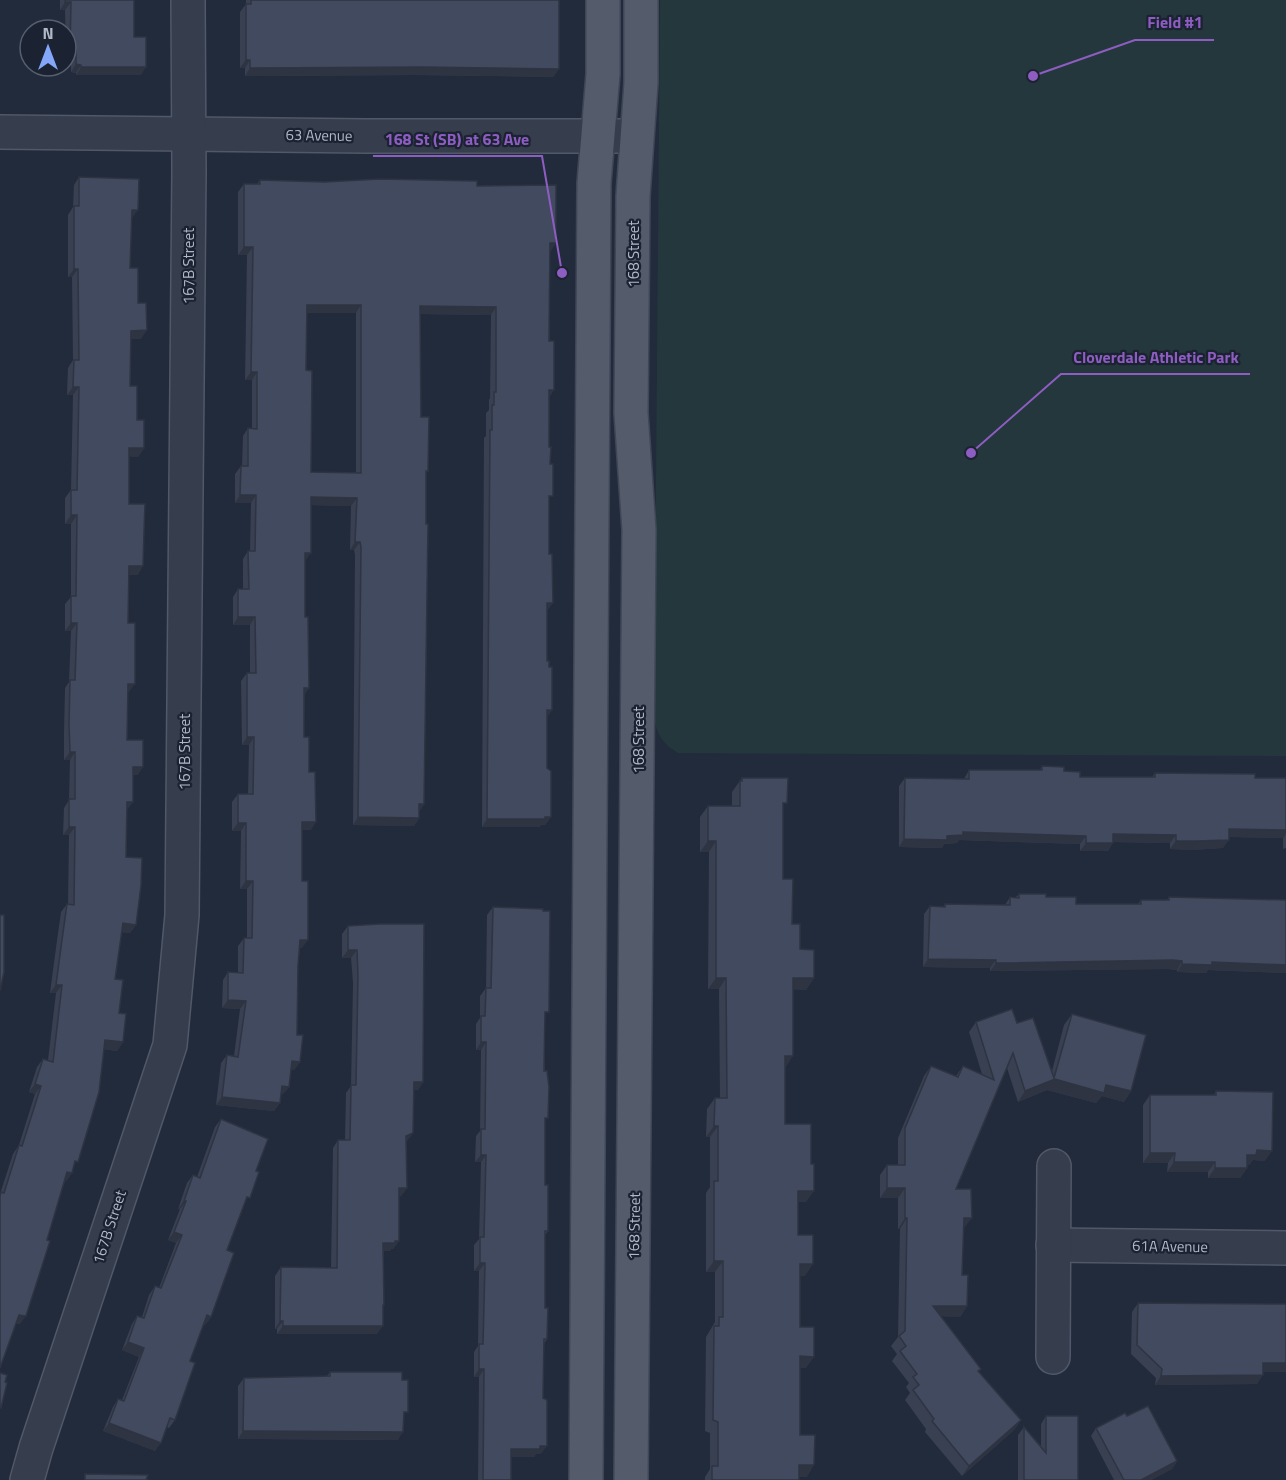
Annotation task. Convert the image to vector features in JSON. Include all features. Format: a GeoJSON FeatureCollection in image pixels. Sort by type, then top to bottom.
{"type":"FeatureCollection","features":[{"type":"Feature","properties":{"kind":"main road"},"geometry":{"type":"LineString","coordinates":[[586,1480],[594,183],[603,74],[603,0]]}},
{"type":"Feature","properties":{"kind":"main road","name":"168 Street"},"geometry":{"type":"LineString","coordinates":[[632,1480],[639,530],[632,413],[633,196],[641,83],[641,0]]}},
{"type":"Feature","properties":{"kind":"main road"},"geometry":{"type":"LineString","coordinates":[[588,1336],[597,1363],[603,1393],[608,1480]]}},
{"type":"Feature","properties":{"kind":"street","name":"167B Street"},"geometry":{"type":"LineString","coordinates":[[27,1480],[170,1045],[182,915],[189,134],[188,0]]}},
{"type":"Feature","properties":{"kind":"street","name":"63 Avenue"},"geometry":{"type":"LineString","coordinates":[[0,132],[637,136]]}},
{"type":"Feature","properties":{"kind":"street"},"geometry":{"type":"LineString","coordinates":[[1053,1357],[1054,1166]]}},
{"type":"Feature","properties":{"kind":"street","name":"61A Avenue"},"geometry":{"type":"LineString","coordinates":[[1053,1245],[1286,1248]]}},
{"type":"Feature","properties":{"kind":"shaded area"},"geometry":{"type":"Polygon","coordinates":[[[660,0],[1286,0],[1286,756],[678,753],[668,746],[659,734],[654,718],[660,0]]]}},
{"type":"Feature","properties":{"kind":"building"},"geometry":{"type":"Polygon","coordinates":[[[65,0],[134,0],[134,37],[146,37],[146,67],[81,67],[78,64],[78,18],[71,18],[71,2],[65,2],[65,0]]]}},
{"type":"Feature","properties":{"kind":"building"},"geometry":{"type":"Polygon","coordinates":[[[251,0],[559,0],[559,69],[250,68],[250,60],[246,60],[246,4],[251,4],[251,0]]]}},
{"type":"Feature","properties":{"kind":"building"},"geometry":{"type":"Polygon","coordinates":[[[79,177],[139,179],[138,210],[132,210],[130,268],[138,268],[138,303],[146,303],[147,330],[131,331],[130,386],[137,386],[137,420],[144,420],[144,448],[129,448],[129,504],[145,504],[143,566],[129,566],[128,623],[135,623],[135,684],[128,684],[127,740],[143,740],[143,767],[133,767],[133,802],[127,802],[126,857],[142,858],[141,886],[136,925],[123,923],[115,979],[123,980],[119,1013],[126,1014],[123,1042],[105,1040],[99,1092],[78,1162],[75,1161],[72,1173],[67,1172],[47,1240],[50,1241],[26,1316],[19,1315],[0,1368],[0,1196],[1,1192],[4,1193],[19,1145],[22,1146],[41,1086],[35,1084],[43,1059],[53,1062],[62,985],[56,985],[61,947],[67,904],[74,905],[75,827],[69,827],[69,799],[75,799],[75,752],[70,752],[69,724],[70,680],[75,680],[77,623],[71,623],[71,596],[76,596],[77,515],[71,515],[71,490],[77,490],[79,387],[73,387],[74,360],[79,360],[78,269],[74,269],[74,206],[79,206],[79,177]]]}},
{"type":"Feature","properties":{"kind":"building"},"geometry":{"type":"Polygon","coordinates":[[[380,179],[477,181],[477,186],[556,185],[556,243],[550,243],[549,341],[554,341],[554,390],[549,390],[549,447],[551,447],[550,464],[553,464],[553,496],[549,496],[549,554],[552,554],[553,603],[547,603],[547,661],[549,661],[549,667],[552,667],[552,710],[547,710],[547,768],[551,771],[551,817],[545,817],[545,819],[487,819],[490,430],[492,430],[494,392],[496,392],[496,307],[420,306],[421,417],[429,417],[428,471],[426,471],[426,524],[428,524],[424,804],[419,804],[419,818],[358,817],[361,547],[360,542],[355,542],[357,498],[311,497],[311,553],[305,553],[305,617],[308,617],[309,688],[304,688],[304,737],[309,737],[309,772],[315,772],[316,822],[302,822],[302,881],[308,881],[308,940],[300,940],[298,966],[297,1035],[303,1035],[300,1062],[292,1061],[289,1087],[282,1086],[280,1103],[222,1097],[227,1055],[238,1057],[246,1001],[228,1000],[228,972],[243,973],[244,938],[252,938],[253,881],[246,881],[246,823],[238,823],[238,794],[253,794],[254,737],[247,737],[247,673],[256,673],[255,617],[238,617],[238,589],[249,589],[248,551],[255,551],[256,495],[240,495],[241,466],[248,466],[248,428],[257,429],[257,372],[251,372],[253,247],[244,247],[244,184],[260,184],[260,180],[324,182],[380,179]],[[307,305],[306,370],[312,371],[311,472],[361,473],[361,305],[307,305]]]}},
{"type":"Feature","properties":{"kind":"building"},"geometry":{"type":"Polygon","coordinates":[[[1042,766],[1064,767],[1064,771],[1080,772],[1080,777],[1155,777],[1155,773],[1255,774],[1255,778],[1286,778],[1286,830],[1229,829],[1229,840],[1197,841],[1176,841],[1176,835],[1113,834],[1113,843],[1086,843],[1086,836],[963,832],[963,835],[947,836],[947,840],[904,839],[905,778],[969,779],[969,770],[1042,770],[1042,766]]]}},
{"type":"Feature","properties":{"kind":"building"},"geometry":{"type":"Polygon","coordinates":[[[742,778],[788,778],[787,803],[783,803],[783,879],[793,879],[792,924],[800,924],[800,949],[814,950],[814,978],[793,978],[793,1056],[785,1056],[785,1124],[811,1124],[811,1164],[814,1164],[814,1191],[798,1191],[798,1235],[813,1235],[813,1264],[800,1264],[800,1327],[814,1327],[814,1357],[800,1356],[800,1435],[815,1435],[814,1465],[799,1465],[799,1480],[712,1480],[712,1466],[718,1466],[718,1422],[713,1420],[714,1326],[719,1326],[719,1317],[723,1317],[723,1261],[714,1261],[714,1181],[718,1181],[718,1126],[714,1126],[715,1098],[727,1098],[726,978],[716,978],[716,841],[708,841],[708,806],[740,806],[742,778]]]}},
{"type":"Feature","properties":{"kind":"building"},"geometry":{"type":"Polygon","coordinates":[[[1019,894],[1076,897],[1076,904],[1141,904],[1141,900],[1169,900],[1169,897],[1286,900],[1286,965],[1212,962],[1212,965],[1182,964],[1182,961],[1173,960],[996,963],[996,960],[928,959],[930,906],[945,907],[945,904],[1010,905],[1010,897],[1019,898],[1019,894]]]}},
{"type":"Feature","properties":{"kind":"building"},"geometry":{"type":"Polygon","coordinates":[[[493,907],[550,911],[549,1012],[545,1012],[544,1071],[547,1071],[549,1087],[548,1118],[545,1118],[548,1231],[545,1231],[545,1308],[548,1308],[547,1339],[544,1339],[543,1398],[547,1400],[547,1446],[540,1446],[540,1449],[511,1449],[511,1480],[483,1480],[484,1369],[479,1369],[479,1344],[483,1344],[485,1263],[480,1263],[480,1237],[484,1237],[486,1155],[481,1155],[481,1129],[485,1129],[486,1042],[481,1042],[481,1016],[485,1016],[486,988],[491,988],[493,907]]]}},
{"type":"Feature","properties":{"kind":"building"},"geometry":{"type":"Polygon","coordinates":[[[0,915],[4,915],[4,972],[0,991],[0,915]]]}},
{"type":"Feature","properties":{"kind":"building"},"geometry":{"type":"Polygon","coordinates":[[[424,924],[423,1082],[414,1082],[413,1133],[406,1136],[407,1188],[399,1188],[399,1241],[383,1243],[383,1326],[283,1326],[283,1321],[280,1321],[281,1267],[337,1268],[338,1140],[350,1140],[351,1085],[356,1085],[357,950],[348,950],[348,926],[424,924]]]}},
{"type":"Feature","properties":{"kind":"building"},"geometry":{"type":"Polygon","coordinates":[[[1012,1009],[1017,1023],[1033,1018],[1054,1078],[1072,1014],[1146,1035],[1131,1091],[1106,1085],[1104,1093],[1055,1079],[1025,1091],[1013,1053],[956,1189],[971,1189],[972,1218],[964,1218],[962,1275],[968,1275],[967,1306],[933,1306],[981,1369],[978,1371],[1021,1420],[969,1466],[932,1421],[934,1419],[913,1390],[919,1385],[913,1377],[917,1374],[900,1351],[906,1346],[899,1336],[905,1331],[907,1218],[905,1218],[905,1188],[887,1188],[887,1165],[905,1165],[905,1128],[931,1066],[958,1077],[963,1066],[994,1080],[976,1022],[1012,1009]]]}},
{"type":"Feature","properties":{"kind":"building"},"geometry":{"type":"Polygon","coordinates":[[[1216,1091],[1273,1092],[1272,1151],[1257,1150],[1256,1155],[1247,1155],[1247,1168],[1215,1168],[1215,1162],[1174,1162],[1175,1153],[1150,1153],[1150,1095],[1216,1095],[1216,1091]]]}},
{"type":"Feature","properties":{"kind":"building"},"geometry":{"type":"Polygon","coordinates":[[[221,1119],[268,1139],[256,1171],[259,1172],[250,1198],[247,1197],[227,1250],[234,1253],[211,1317],[207,1315],[190,1361],[195,1363],[175,1420],[170,1418],[161,1443],[109,1423],[118,1399],[124,1401],[144,1348],[128,1342],[137,1316],[144,1318],[155,1286],[161,1288],[182,1235],[174,1232],[193,1175],[200,1178],[221,1119]]]}},
{"type":"Feature","properties":{"kind":"building"},"geometry":{"type":"Polygon","coordinates":[[[1138,1303],[1286,1304],[1286,1363],[1263,1363],[1263,1375],[1161,1376],[1162,1369],[1137,1345],[1138,1303]]]}},
{"type":"Feature","properties":{"kind":"building"},"geometry":{"type":"Polygon","coordinates":[[[330,1372],[402,1372],[402,1380],[408,1380],[408,1412],[404,1412],[403,1432],[243,1431],[244,1378],[330,1376],[330,1372]]]}},
{"type":"Feature","properties":{"kind":"building"},"geometry":{"type":"Polygon","coordinates":[[[0,1373],[7,1375],[1,1408],[0,1408],[0,1373]]]}},
{"type":"Feature","properties":{"kind":"building"},"geometry":{"type":"Polygon","coordinates":[[[1148,1406],[1177,1461],[1141,1480],[1124,1480],[1096,1428],[1125,1413],[1127,1416],[1148,1406]]]}},
{"type":"Feature","properties":{"kind":"building"},"geometry":{"type":"Polygon","coordinates":[[[1046,1416],[1078,1416],[1078,1480],[1024,1480],[1024,1427],[1046,1453],[1046,1416]]]}},
{"type":"Feature","properties":{"kind":"building"},"geometry":{"type":"Polygon","coordinates":[[[85,1474],[148,1475],[146,1480],[85,1480],[85,1474]]]}},
{"type":"Feature","properties":{"kind":"place","name":"Field #1"},"geometry":{"type":"Point","coordinates":[1033,76]}},
{"type":"Feature","properties":{"kind":"place","name":"168 St (SB) at 63 Ave"},"geometry":{"type":"Point","coordinates":[562,273]}},
{"type":"Feature","properties":{"kind":"place","name":"Cloverdale Athletic Park"},"geometry":{"type":"Point","coordinates":[971,453]}}]}
